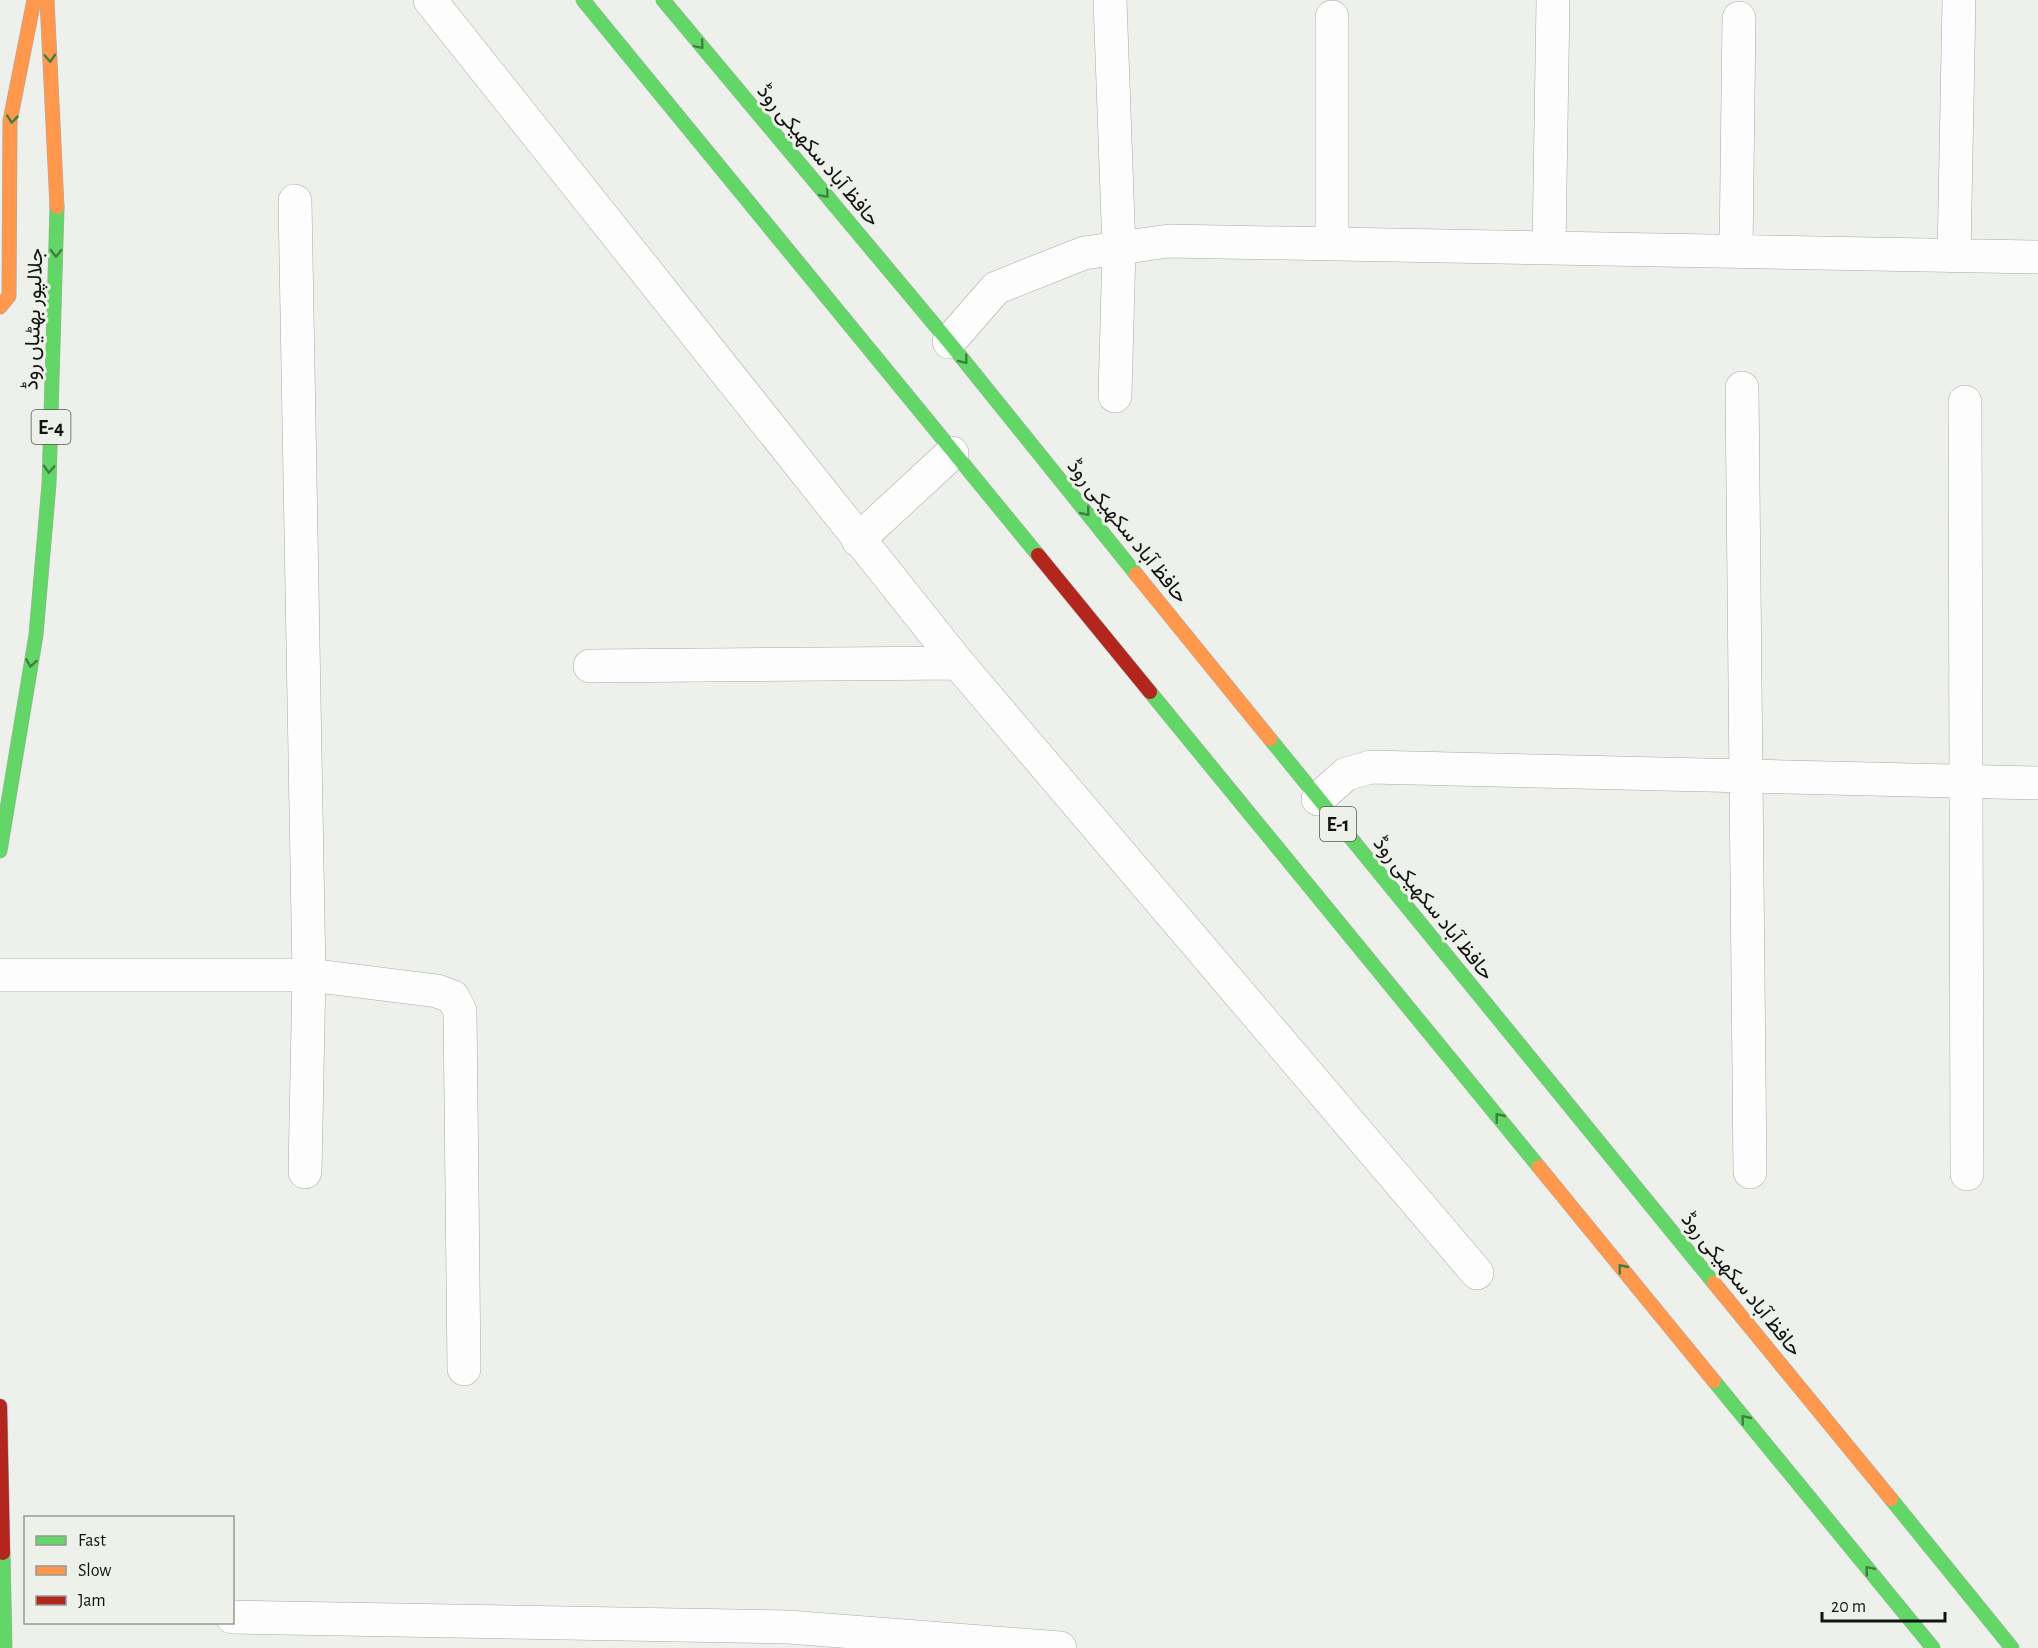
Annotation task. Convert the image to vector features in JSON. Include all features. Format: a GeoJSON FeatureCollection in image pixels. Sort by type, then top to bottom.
{"type":"FeatureCollection","features":[{"type":"Feature","properties":{"kind":"highway"},"geometry":{"type":"LineString","coordinates":[[0,307],[9,296],[10,121],[34,0]]}},
{"type":"Feature","properties":{"kind":"highway","name":"جلالپور بھٹیاں روڈ"},"geometry":{"type":"LineString","coordinates":[[0,851],[36,635],[49,484],[57,210],[47,0]]}},
{"type":"Feature","properties":{"kind":"highway"},"geometry":{"type":"LineString","coordinates":[[583,0],[1933,1648]]}},
{"type":"Feature","properties":{"kind":"highway","name":"حافظ آباد سکھیکی روڈ"},"geometry":{"type":"LineString","coordinates":[[663,0],[949,342],[1318,799],[2012,1648]]}},
{"type":"Feature","properties":{"kind":"highway"},"geometry":{"type":"LineString","coordinates":[[0,1406],[10,1613],[5,1648]]}},
{"type":"Feature","properties":{"kind":"street"},"geometry":{"type":"LineString","coordinates":[[430,0],[863,535],[958,663],[1477,1273]]}},
{"type":"Feature","properties":{"kind":"street"},"geometry":{"type":"LineString","coordinates":[[1110,0],[1119,249],[1115,396]]}},
{"type":"Feature","properties":{"kind":"street"},"geometry":{"type":"LineString","coordinates":[[1549,248],[1553,0]]}},
{"type":"Feature","properties":{"kind":"street"},"geometry":{"type":"LineString","coordinates":[[1954,256],[1959,0]]}},
{"type":"Feature","properties":{"kind":"street"},"geometry":{"type":"LineString","coordinates":[[1332,16],[1332,244]]}},
{"type":"Feature","properties":{"kind":"street"},"geometry":{"type":"LineString","coordinates":[[1736,252],[1739,18]]}},
{"type":"Feature","properties":{"kind":"street"},"geometry":{"type":"LineString","coordinates":[[295,201],[309,975],[305,1172]]}},
{"type":"Feature","properties":{"kind":"street"},"geometry":{"type":"LineString","coordinates":[[949,342],[996,288],[1084,253],[1169,242],[2038,257]]}},
{"type":"Feature","properties":{"kind":"street"},"geometry":{"type":"LineString","coordinates":[[1742,388],[1750,1172]]}},
{"type":"Feature","properties":{"kind":"street"},"geometry":{"type":"LineString","coordinates":[[1965,402],[1967,1174]]}},
{"type":"Feature","properties":{"kind":"street"},"geometry":{"type":"LineString","coordinates":[[863,535],[952,453]]}},
{"type":"Feature","properties":{"kind":"street"},"geometry":{"type":"LineString","coordinates":[[590,666],[958,663]]}},
{"type":"Feature","properties":{"kind":"street"},"geometry":{"type":"LineString","coordinates":[[1318,799],[1346,774],[1371,767],[2038,783]]}},
{"type":"Feature","properties":{"kind":"street"},"geometry":{"type":"LineString","coordinates":[[0,975],[309,975],[437,991],[453,997],[460,1011],[464,1369]]}},
{"type":"Feature","properties":{"kind":"street"},"geometry":{"type":"LineString","coordinates":[[234,1617],[715,1637],[788,1637],[1060,1648]]}},
{"type":"Feature","properties":{"kind":"traffic: fast"},"geometry":{"type":"LineString","coordinates":[[583,0],[1038,555]]}},
{"type":"Feature","properties":{"kind":"traffic: fast"},"geometry":{"type":"LineString","coordinates":[[663,0],[949,342],[1136,574]]}},
{"type":"Feature","properties":{"kind":"traffic: fast"},"geometry":{"type":"LineString","coordinates":[[0,851],[36,635],[49,484],[57,207]]}},
{"type":"Feature","properties":{"kind":"traffic: fast"},"geometry":{"type":"LineString","coordinates":[[1150,692],[1539,1167]]}},
{"type":"Feature","properties":{"kind":"traffic: fast"},"geometry":{"type":"LineString","coordinates":[[1270,739],[1714,1283]]}},
{"type":"Feature","properties":{"kind":"traffic: fast"},"geometry":{"type":"LineString","coordinates":[[1714,1381],[1933,1648]]}},
{"type":"Feature","properties":{"kind":"traffic: fast"},"geometry":{"type":"LineString","coordinates":[[1891,1499],[2012,1648]]}},
{"type":"Feature","properties":{"kind":"traffic: fast"},"geometry":{"type":"LineString","coordinates":[[3,1553],[5,1648]]}},
{"type":"Feature","properties":{"kind":"traffic: slow"},"geometry":{"type":"LineString","coordinates":[[0,307],[9,296],[10,121],[34,0]]}},
{"type":"Feature","properties":{"kind":"traffic: slow"},"geometry":{"type":"LineString","coordinates":[[47,0],[57,207]]}},
{"type":"Feature","properties":{"kind":"traffic: slow"},"geometry":{"type":"LineString","coordinates":[[1136,574],[1270,739]]}},
{"type":"Feature","properties":{"kind":"traffic: slow"},"geometry":{"type":"LineString","coordinates":[[1539,1167],[1714,1381]]}},
{"type":"Feature","properties":{"kind":"traffic: slow"},"geometry":{"type":"LineString","coordinates":[[1714,1283],[1891,1499]]}},
{"type":"Feature","properties":{"kind":"traffic: jam"},"geometry":{"type":"LineString","coordinates":[[1038,555],[1150,692]]}},
{"type":"Feature","properties":{"kind":"traffic: jam"},"geometry":{"type":"LineString","coordinates":[[0,1406],[3,1553]]}}]}
